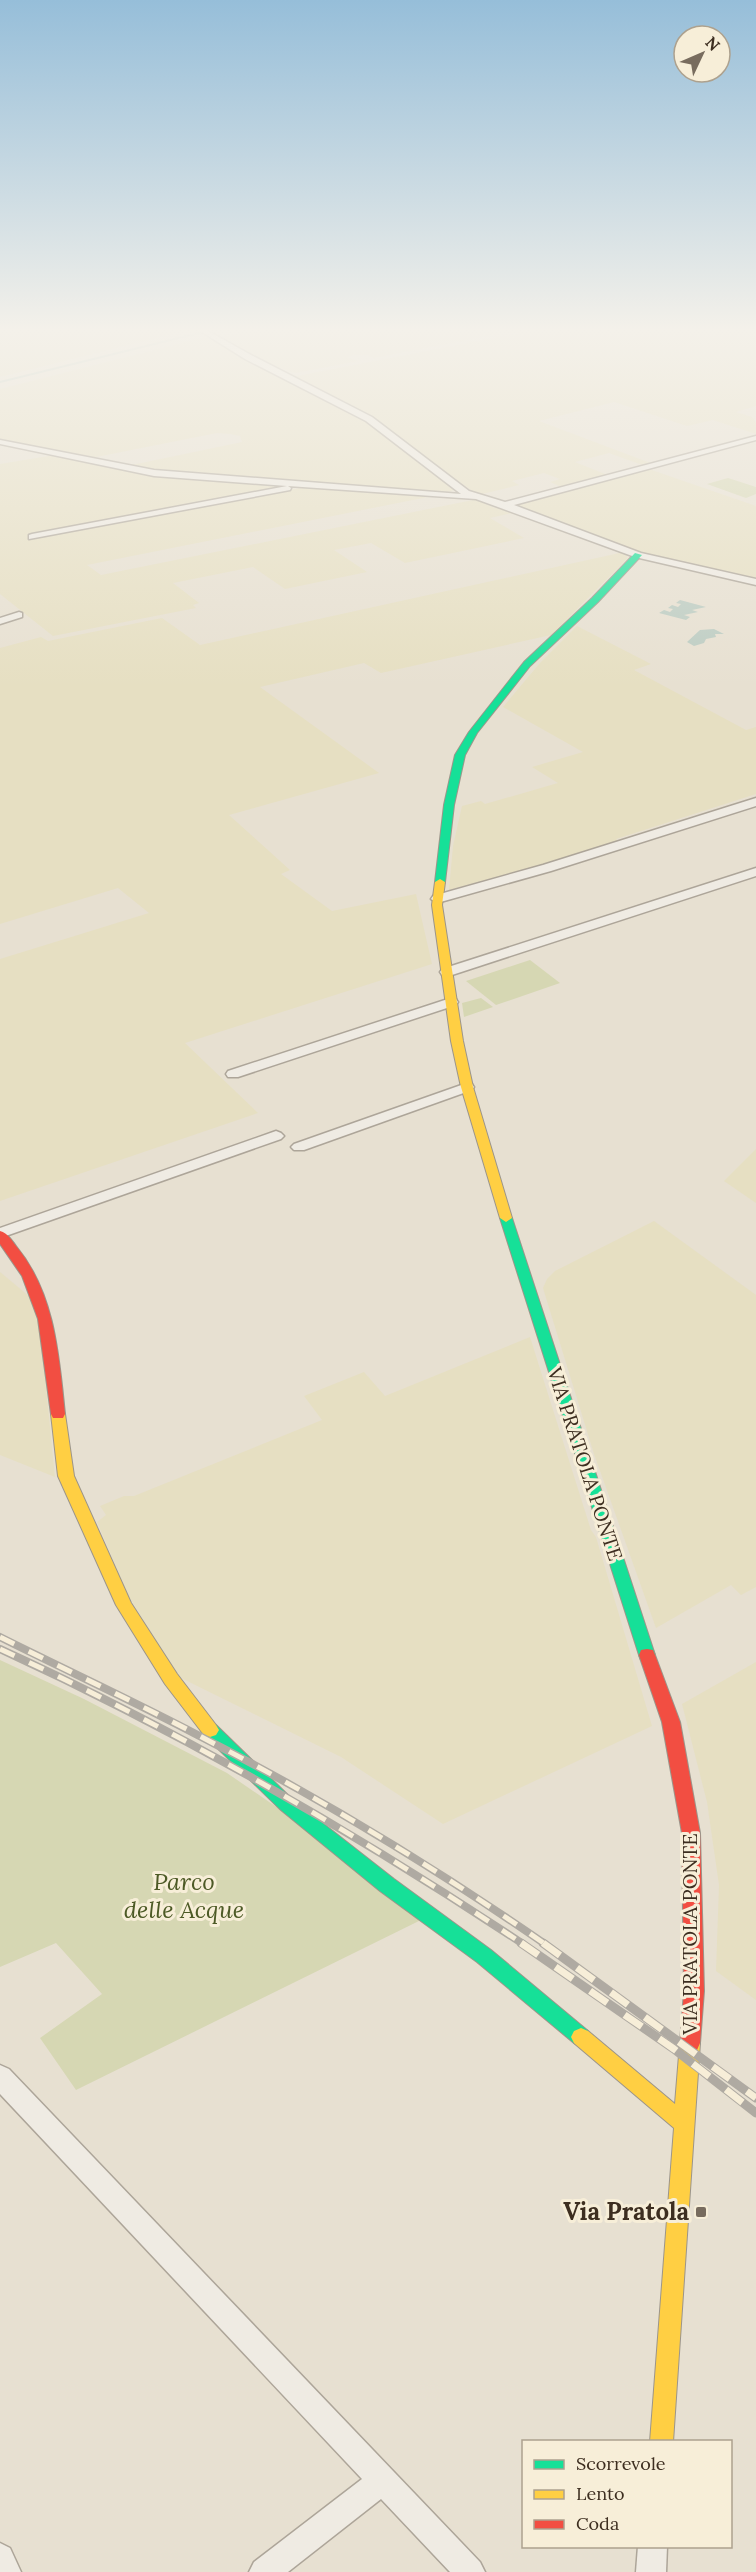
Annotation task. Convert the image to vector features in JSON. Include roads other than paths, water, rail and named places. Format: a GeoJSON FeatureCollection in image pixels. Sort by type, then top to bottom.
{"type":"FeatureCollection","features":[{"type":"Feature","properties":{"kind":"street"},"geometry":{"type":"LineString","coordinates":[[35,447],[107,466],[154,473],[480,498]]}},
{"type":"Feature","properties":{"kind":"street"},"geometry":{"type":"LineString","coordinates":[[405,447],[466,493],[505,505],[636,557],[756,582]]}},
{"type":"Feature","properties":{"kind":"street"},"geometry":{"type":"LineString","coordinates":[[505,505],[722,447]]}},
{"type":"Feature","properties":{"kind":"street"},"geometry":{"type":"LineString","coordinates":[[32,537],[310,484]]}},
{"type":"Feature","properties":{"kind":"street","name":"VIA PRATOLA PONTE"},"geometry":{"type":"LineString","coordinates":[[636,557],[527,664],[473,732],[460,755],[449,805],[437,899],[451,1002],[467,1087],[499,1195],[630,1606],[671,1722],[692,1833],[694,1991],[661,2440]]}},
{"type":"Feature","properties":{"kind":"street"},"geometry":{"type":"LineString","coordinates":[[0,621],[19,615]]}},
{"type":"Feature","properties":{"kind":"street"},"geometry":{"type":"LineString","coordinates":[[437,899],[547,868],[756,802]]}},
{"type":"Feature","properties":{"kind":"street"},"geometry":{"type":"LineString","coordinates":[[447,972],[756,872]]}},
{"type":"Feature","properties":{"kind":"street"},"geometry":{"type":"LineString","coordinates":[[233,1074],[451,1002]]}},
{"type":"Feature","properties":{"kind":"street"},"geometry":{"type":"LineString","coordinates":[[299,1147],[467,1087]]}},
{"type":"Feature","properties":{"kind":"street"},"geometry":{"type":"LineString","coordinates":[[276,1136],[0,1234],[37,1292],[46,1317],[66,1476],[124,1605],[171,1679],[205,1725],[287,1805],[387,1885],[484,1956],[686,2125]]}},
{"type":"Feature","properties":{"kind":"street"},"geometry":{"type":"LineString","coordinates":[[0,2077],[470,2572]]}},
{"type":"Feature","properties":{"kind":"street"},"geometry":{"type":"LineString","coordinates":[[264,2572],[382,2481]]}},
{"type":"Feature","properties":{"kind":"street"},"geometry":{"type":"LineString","coordinates":[[651,2572],[653,2548]]}},
{"type":"Feature","properties":{"kind":"street"},"geometry":{"type":"LineString","coordinates":[[0,2558],[6,2572]]}},
{"type":"Feature","properties":{"kind":"railway"},"geometry":{"type":"LineString","coordinates":[[0,1637],[159,1715],[297,1788],[423,1863],[545,1944]]}},
{"type":"Feature","properties":{"kind":"railway"},"geometry":{"type":"LineString","coordinates":[[0,1649],[135,1715],[268,1786],[397,1863],[523,1944]]}},
{"type":"Feature","properties":{"kind":"railway"},"geometry":{"type":"LineString","coordinates":[[521,1943],[674,2049],[756,2113]]}},
{"type":"Feature","properties":{"kind":"railway"},"geometry":{"type":"LineString","coordinates":[[543,1943],[756,2098]]}},
{"type":"Feature","properties":{"kind":"place","name":"Via Pratola"},"geometry":{"type":"Point","coordinates":[701,2212]}},
{"type":"Feature","properties":{"kind":"park label","name":"Parco delle Acque"},"geometry":{"type":"Point","coordinates":[184,1896]}}]}
